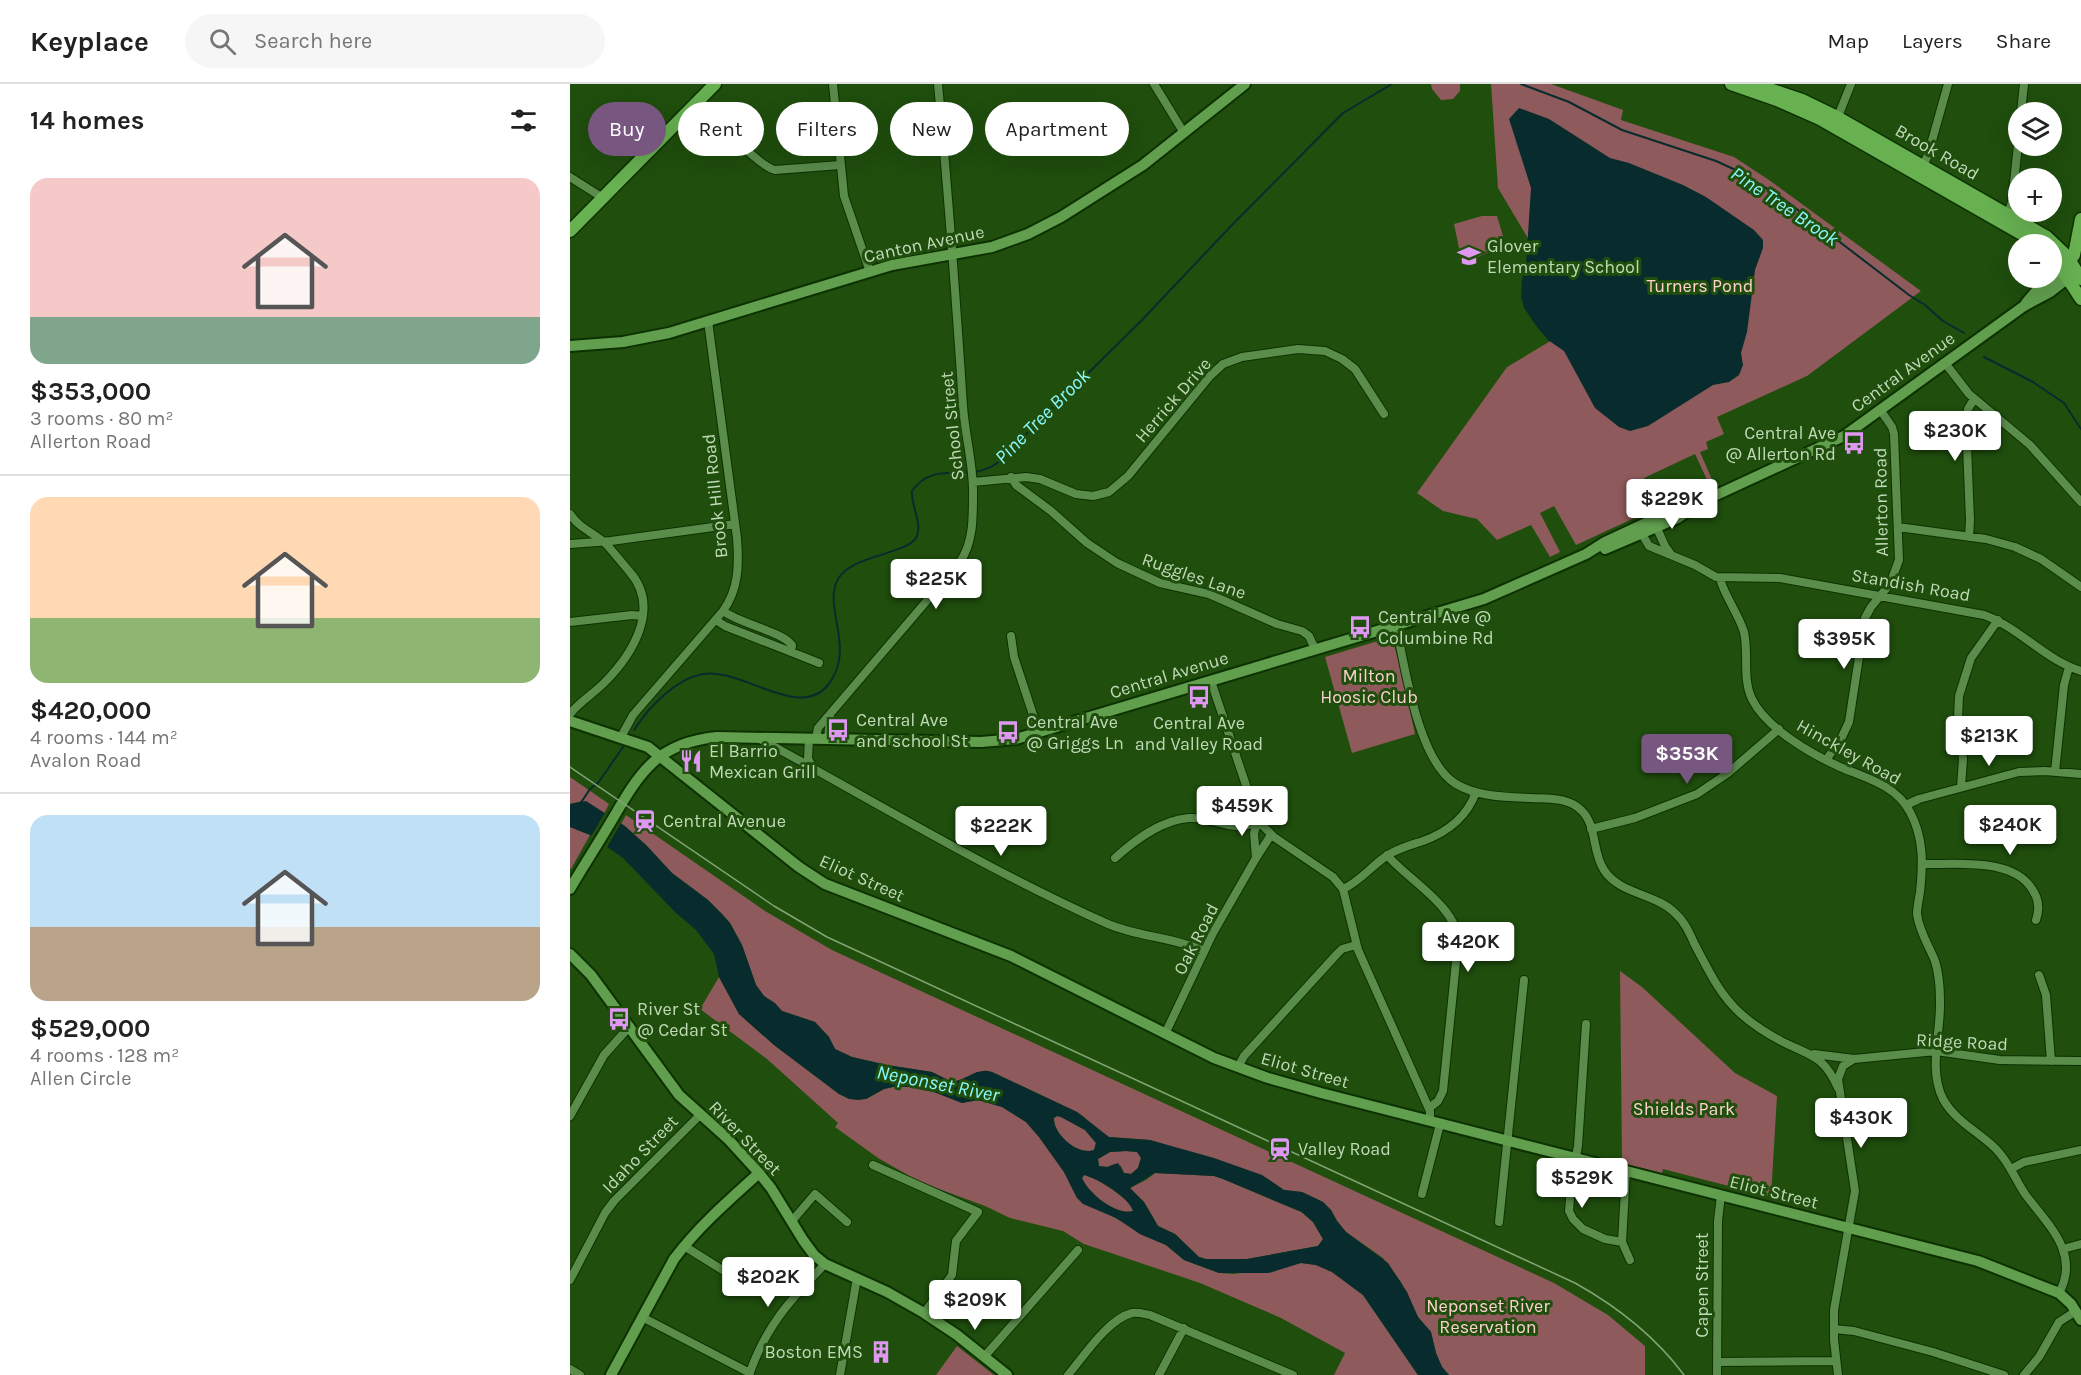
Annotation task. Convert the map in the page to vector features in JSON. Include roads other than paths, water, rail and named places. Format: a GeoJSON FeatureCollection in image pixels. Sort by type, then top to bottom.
{"type":"FeatureCollection","features":[{"type":"Feature","properties":{"kind":"main road"},"geometry":{"type":"LineString","coordinates":[[570,231],[716,84]]}},
{"type":"Feature","properties":{"kind":"main road","name":"Brook Road"},"geometry":{"type":"LineString","coordinates":[[1731,84],[1835,122]]}},
{"type":"Feature","properties":{"kind":"main road","name":"Brook Road"},"geometry":{"type":"LineString","coordinates":[[1755,84],[1802,100],[1835,122],[2005,218],[2051,239],[2074,270],[2081,299]]}},
{"type":"Feature","properties":{"kind":"main road","name":"Brook Road"},"geometry":{"type":"LineString","coordinates":[[2005,218],[2026,234]]}},
{"type":"Feature","properties":{"kind":"main road"},"geometry":{"type":"LineString","coordinates":[[2074,270],[2081,219]]}},
{"type":"Feature","properties":{"kind":"street"},"geometry":{"type":"LineString","coordinates":[[833,84],[844,196],[870,272]]}},
{"type":"Feature","properties":{"kind":"street","name":"School Street"},"geometry":{"type":"LineString","coordinates":[[812,738],[963,557],[971,532],[972,480],[963,407],[959,319],[938,84]]}},
{"type":"Feature","properties":{"kind":"street"},"geometry":{"type":"LineString","coordinates":[[1154,84],[1184,133]]}},
{"type":"Feature","properties":{"kind":"street","name":"Canton Avenue"},"geometry":{"type":"LineString","coordinates":[[570,346],[645,338],[913,260],[1010,241],[1053,222],[1143,165],[1245,84]]}},
{"type":"Feature","properties":{"kind":"street"},"geometry":{"type":"LineString","coordinates":[[1835,122],[1851,84]]}},
{"type":"Feature","properties":{"kind":"street"},"geometry":{"type":"LineString","coordinates":[[1921,170],[1948,84]]}},
{"type":"Feature","properties":{"kind":"street"},"geometry":{"type":"LineString","coordinates":[[2022,102],[2024,84]]}},
{"type":"Feature","properties":{"kind":"street"},"geometry":{"type":"LineString","coordinates":[[699,101],[755,158],[768,168],[775,170],[840,165]]}},
{"type":"Feature","properties":{"kind":"street"},"geometry":{"type":"LineString","coordinates":[[2005,218],[2012,202],[2017,156]]}},
{"type":"Feature","properties":{"kind":"street"},"geometry":{"type":"LineString","coordinates":[[570,177],[603,198]]}},
{"type":"Feature","properties":{"kind":"street","name":"Central Avenue"},"geometry":{"type":"LineString","coordinates":[[570,889],[634,782],[659,756],[674,747],[706,738],[757,737],[1000,742],[1039,733],[1494,595],[1586,554],[1605,542],[1655,523],[1682,507],[1699,503],[1832,443],[1881,411],[2024,306],[2037,290],[2074,270]]}},
{"type":"Feature","properties":{"kind":"street","name":"Brook Hill Road"},"geometry":{"type":"LineString","coordinates":[[621,737],[637,710],[723,611],[731,598],[737,576],[738,555],[735,524],[708,321]]}},
{"type":"Feature","properties":{"kind":"street","name":"Herrick Drive"},"geometry":{"type":"LineString","coordinates":[[972,480],[1035,478],[1081,495],[1098,495],[1108,492],[1128,476],[1210,376],[1223,364],[1242,357],[1305,349],[1331,353],[1355,369],[1384,414]]}},
{"type":"Feature","properties":{"kind":"street"},"geometry":{"type":"LineString","coordinates":[[1945,363],[1974,399],[2030,445],[2081,502]]}},
{"type":"Feature","properties":{"kind":"street"},"geometry":{"type":"LineString","coordinates":[[1969,537],[1966,422],[1968,410],[1974,399]]}},
{"type":"Feature","properties":{"kind":"street","name":"Allerton Road"},"geometry":{"type":"LineString","coordinates":[[1826,760],[1841,739],[1849,722],[1863,625],[1868,612],[1890,584],[1897,566],[1899,547],[1894,434],[1891,424],[1881,411]]}},
{"type":"Feature","properties":{"kind":"street","name":"Ruggles Lane"},"geometry":{"type":"LineString","coordinates":[[1011,477],[1016,485],[1051,510],[1087,543],[1118,563],[1160,583],[1209,594],[1277,624],[1302,631],[1309,636],[1315,649]]}},
{"type":"Feature","properties":{"kind":"street"},"geometry":{"type":"LineString","coordinates":[[570,514],[583,529],[603,542],[629,571],[638,584],[643,600],[643,616],[637,639],[620,665],[570,714]]}},
{"type":"Feature","properties":{"kind":"street"},"geometry":{"type":"LineString","coordinates":[[1655,523],[1671,554]]}},
{"type":"Feature","properties":{"kind":"street"},"geometry":{"type":"LineString","coordinates":[[570,544],[603,542],[735,524]]}},
{"type":"Feature","properties":{"kind":"street"},"geometry":{"type":"LineString","coordinates":[[1898,527],[2000,542],[2029,552],[2081,587]]}},
{"type":"Feature","properties":{"kind":"street"},"geometry":{"type":"LineString","coordinates":[[1640,530],[1650,546],[1720,578]]}},
{"type":"Feature","properties":{"kind":"street","name":"Standish Road"},"geometry":{"type":"LineString","coordinates":[[1720,578],[1769,577],[1970,611],[1998,620],[2069,667],[2081,671]]}},
{"type":"Feature","properties":{"kind":"street","name":"Hinckley Road"},"geometry":{"type":"LineString","coordinates":[[1720,578],[1743,631],[1748,687],[1750,696],[1759,711],[1779,729],[1826,760],[1883,785],[1906,805],[1920,837],[1922,864],[1918,918],[1935,963],[1939,981],[1940,1014],[1936,1052],[1938,1083],[1947,1105],[1996,1150],[2011,1169],[2026,1196],[2055,1233],[2063,1249],[2067,1274],[2059,1293]]}},
{"type":"Feature","properties":{"kind":"street"},"geometry":{"type":"LineString","coordinates":[[723,611],[786,639],[792,645],[791,652]]}},
{"type":"Feature","properties":{"kind":"street"},"geometry":{"type":"LineString","coordinates":[[570,622],[632,615],[643,616]]}},
{"type":"Feature","properties":{"kind":"street"},"geometry":{"type":"LineString","coordinates":[[716,620],[725,626],[819,663]]}},
{"type":"Feature","properties":{"kind":"street"},"geometry":{"type":"LineString","coordinates":[[1961,788],[1963,759],[1958,719],[1959,696],[1969,663],[1998,620]]}},
{"type":"Feature","properties":{"kind":"street"},"geometry":{"type":"LineString","coordinates":[[1396,626],[1417,718],[1432,756],[1447,778],[1476,792],[1496,796],[1553,799],[1568,802],[1583,812],[1591,829],[1597,857],[1607,874],[1619,884],[1664,904],[1680,917],[1713,979],[1733,1006],[1769,1034],[1822,1062],[1838,1088]]}},
{"type":"Feature","properties":{"kind":"street"},"geometry":{"type":"LineString","coordinates":[[1011,636],[1014,657],[1039,733]]}},
{"type":"Feature","properties":{"kind":"street"},"geometry":{"type":"LineString","coordinates":[[2055,772],[2064,685],[2069,667]]}},
{"type":"Feature","properties":{"kind":"street"},"geometry":{"type":"LineString","coordinates":[[1211,681],[1258,821],[1271,835],[1329,873],[1343,889],[1356,945],[1435,1123],[1422,1194]]}},
{"type":"Feature","properties":{"kind":"street"},"geometry":{"type":"LineString","coordinates":[[828,739],[831,716]]}},
{"type":"Feature","properties":{"kind":"street","name":"Eliot Street"},"geometry":{"type":"LineString","coordinates":[[570,721],[644,745],[820,881],[1011,956],[1165,1034],[1238,1067],[1288,1084],[1435,1123],[1978,1261],[2059,1293],[2079,1316]]}},
{"type":"Feature","properties":{"kind":"street"},"geometry":{"type":"LineString","coordinates":[[1591,829],[1635,818],[1697,794],[1728,773],[1779,729]]}},
{"type":"Feature","properties":{"kind":"street"},"geometry":{"type":"LineString","coordinates":[[757,737],[933,835],[1062,903],[1121,929],[1204,951]]}},
{"type":"Feature","properties":{"kind":"street"},"geometry":{"type":"LineString","coordinates":[[812,738],[808,759],[814,769]]}},
{"type":"Feature","properties":{"kind":"street"},"geometry":{"type":"LineString","coordinates":[[1906,805],[1919,799],[2019,772],[2081,774]]}},
{"type":"Feature","properties":{"kind":"street"},"geometry":{"type":"LineString","coordinates":[[1343,889],[1356,882],[1387,855],[1402,847],[1427,839],[1451,826],[1469,809],[1476,792]]}},
{"type":"Feature","properties":{"kind":"street"},"geometry":{"type":"LineString","coordinates":[[1115,858],[1147,833],[1180,819],[1198,818],[1243,827],[1258,821]]}},
{"type":"Feature","properties":{"kind":"street"},"geometry":{"type":"LineString","coordinates":[[1256,858],[1254,833],[1258,821]]}},
{"type":"Feature","properties":{"kind":"street","name":"Oak Road"},"geometry":{"type":"LineString","coordinates":[[1165,1034],[1204,951],[1271,835]]}},
{"type":"Feature","properties":{"kind":"street"},"geometry":{"type":"LineString","coordinates":[[1387,855],[1445,911],[1454,922],[1457,932],[1458,942],[1443,1091],[1438,1101],[1429,1107]]}},
{"type":"Feature","properties":{"kind":"street"},"geometry":{"type":"LineString","coordinates":[[1922,864],[1988,866],[2016,872],[2028,883],[2036,897],[2038,912],[2036,920]]}},
{"type":"Feature","properties":{"kind":"street"},"geometry":{"type":"LineString","coordinates":[[1238,1067],[1244,1056],[1336,954],[1356,945]]}},
{"type":"Feature","properties":{"kind":"street","name":"River Street"},"geometry":{"type":"LineString","coordinates":[[570,954],[591,975],[679,1095],[728,1140],[759,1173],[792,1221],[802,1240],[825,1264],[887,1292],[924,1313],[957,1335],[1007,1375]]}},
{"type":"Feature","properties":{"kind":"street"},"geometry":{"type":"LineString","coordinates":[[2039,975],[2046,995],[2051,1061]]}},
{"type":"Feature","properties":{"kind":"street"},"geometry":{"type":"LineString","coordinates":[[1499,1222],[1524,980]]}},
{"type":"Feature","properties":{"kind":"street"},"geometry":{"type":"LineString","coordinates":[[1586,1024],[1570,1216],[1590,1233],[1611,1241],[1622,1242]]}},
{"type":"Feature","properties":{"kind":"street"},"geometry":{"type":"LineString","coordinates":[[570,1116],[604,1055],[630,1026]]}},
{"type":"Feature","properties":{"kind":"street","name":"Ridge Road"},"geometry":{"type":"LineString","coordinates":[[1806,1052],[1854,1059],[1936,1052],[2000,1060],[2081,1061]]}},
{"type":"Feature","properties":{"kind":"street"},"geometry":{"type":"LineString","coordinates":[[1838,1375],[1834,1329],[1836,1298],[1849,1228],[1854,1184],[1838,1088],[1839,1075],[1843,1066],[1854,1059]]}},
{"type":"Feature","properties":{"kind":"street","name":"Idaho Street"},"geometry":{"type":"LineString","coordinates":[[570,1280],[605,1213],[614,1201],[700,1114]]}},
{"type":"Feature","properties":{"kind":"street"},"geometry":{"type":"LineString","coordinates":[[2011,1169],[2024,1162],[2081,1150]]}},
{"type":"Feature","properties":{"kind":"street"},"geometry":{"type":"LineString","coordinates":[[873,1165],[978,1212],[956,1241],[952,1275],[924,1313]]}},
{"type":"Feature","properties":{"kind":"street"},"geometry":{"type":"LineString","coordinates":[[1626,1171],[1622,1242],[1630,1260]]}},
{"type":"Feature","properties":{"kind":"street"},"geometry":{"type":"LineString","coordinates":[[611,1375],[665,1273],[684,1246],[759,1173]]}},
{"type":"Feature","properties":{"kind":"street"},"geometry":{"type":"LineString","coordinates":[[792,1221],[814,1194],[847,1221]]}},
{"type":"Feature","properties":{"kind":"street","name":"Capen Street"},"geometry":{"type":"LineString","coordinates":[[1716,1375],[1718,1221],[1721,1195]]}},
{"type":"Feature","properties":{"kind":"street"},"geometry":{"type":"LineString","coordinates":[[2063,1249],[2081,1244]]}},
{"type":"Feature","properties":{"kind":"street"},"geometry":{"type":"LineString","coordinates":[[684,1246],[737,1279]]}},
{"type":"Feature","properties":{"kind":"street"},"geometry":{"type":"LineString","coordinates":[[984,1357],[1078,1250]]}},
{"type":"Feature","properties":{"kind":"street"},"geometry":{"type":"LineString","coordinates":[[642,1317],[749,1374],[762,1342],[781,1311],[825,1264]]}},
{"type":"Feature","properties":{"kind":"street"},"geometry":{"type":"LineString","coordinates":[[840,1375],[857,1278]]}},
{"type":"Feature","properties":{"kind":"street"},"geometry":{"type":"LineString","coordinates":[[1068,1375],[1110,1326],[1135,1312],[1150,1315],[1184,1328],[1291,1375]]}},
{"type":"Feature","properties":{"kind":"street"},"geometry":{"type":"LineString","coordinates":[[2025,1375],[2059,1322],[2079,1316]]}},
{"type":"Feature","properties":{"kind":"street"},"geometry":{"type":"LineString","coordinates":[[1159,1375],[1184,1328]]}},
{"type":"Feature","properties":{"kind":"street"},"geometry":{"type":"LineString","coordinates":[[1834,1329],[1854,1331],[1923,1349],[2004,1375]]}},
{"type":"Feature","properties":{"kind":"street"},"geometry":{"type":"LineString","coordinates":[[1717,1362],[1836,1361]]}},
{"type":"Feature","properties":{"kind":"street"},"geometry":{"type":"LineString","coordinates":[[570,1369],[580,1375]]}},
{"type":"Feature","properties":{"kind":"water"},"geometry":{"type":"Polygon","coordinates":[[[1519,108],[1549,119],[1610,158],[1629,163],[1706,197],[1754,230],[1763,240],[1763,248],[1755,270],[1747,332],[1741,353],[1743,365],[1739,375],[1729,382],[1713,385],[1648,426],[1630,431],[1619,427],[1595,408],[1564,351],[1548,340],[1524,308],[1521,296],[1526,265],[1531,188],[1509,119],[1519,108]]]}},
{"type":"Feature","properties":{"kind":"water","name":"Neponset River"},"geometry":{"type":"Polygon","coordinates":[[[586,801],[625,826],[672,873],[708,900],[730,923],[742,945],[756,985],[764,996],[782,1011],[815,1022],[829,1037],[835,1049],[852,1057],[932,1072],[952,1082],[977,1072],[992,1072],[1077,1112],[1109,1137],[1150,1140],[1214,1158],[1262,1175],[1284,1190],[1302,1192],[1323,1202],[1346,1232],[1388,1263],[1407,1292],[1418,1317],[1431,1332],[1436,1353],[1442,1367],[1449,1375],[1418,1375],[1363,1295],[1332,1272],[1316,1265],[1301,1263],[1269,1273],[1219,1273],[1184,1260],[1166,1245],[1140,1234],[1116,1218],[1083,1204],[1039,1137],[1026,1122],[1002,1107],[978,1100],[962,1103],[934,1092],[909,1087],[884,1089],[866,1099],[858,1100],[839,1094],[774,1045],[739,1014],[719,977],[714,954],[696,930],[675,912],[623,858],[590,835],[570,827],[570,804],[586,801]],[[1061,1117],[1054,1118],[1062,1137],[1074,1147],[1081,1150],[1094,1150],[1096,1143],[1085,1130],[1061,1117]],[[1110,1152],[1098,1159],[1099,1166],[1107,1167],[1118,1163],[1124,1173],[1131,1174],[1138,1168],[1141,1158],[1137,1152],[1110,1152]],[[1155,1173],[1130,1188],[1144,1202],[1158,1226],[1175,1234],[1199,1257],[1206,1259],[1247,1259],[1318,1246],[1323,1239],[1313,1222],[1302,1212],[1214,1176],[1155,1173]],[[1084,1175],[1082,1178],[1090,1190],[1103,1202],[1119,1210],[1133,1211],[1126,1200],[1112,1189],[1090,1177],[1084,1175]]]}},
{"type":"Feature","properties":{"kind":"waterway","name":"Pine Tree Brook"},"geometry":{"type":"LineString","coordinates":[[634,730],[647,712],[664,695],[683,682],[703,674],[718,674],[786,695],[802,697],[816,695],[828,685],[836,671],[840,657],[834,603],[834,590],[838,579],[855,564],[912,542],[918,531],[912,491],[921,481],[942,473],[976,472],[997,463],[1141,321],[1343,113],[1392,84]]}},
{"type":"Feature","properties":{"kind":"waterway","name":"Pine Tree Brook"},"geometry":{"type":"LineString","coordinates":[[1521,84],[1569,102],[1622,130],[1716,161],[1740,172],[1781,197],[1943,321],[1964,333]]}},
{"type":"Feature","properties":{"kind":"waterway","name":"Pine Tree Brook"},"geometry":{"type":"LineString","coordinates":[[1984,357],[2033,382],[2064,403],[2081,429]]}},
{"type":"Feature","properties":{"kind":"waterway","name":"Pine Tree Brook"},"geometry":{"type":"LineString","coordinates":[[580,804],[623,747]]}},
{"type":"Feature","properties":{"kind":"tram line"},"geometry":{"type":"LineString","coordinates":[[570,767],[774,906],[827,937],[1575,1283],[1635,1323],[1684,1375]]}},
{"type":"Feature","properties":{"kind":"place","name":"Glover Elementary School"},"geometry":{"type":"Point","coordinates":[1469,256]}},
{"type":"Feature","properties":{"kind":"place","name":"Central Ave @ Allerton Rd"},"geometry":{"type":"Point","coordinates":[1854,443]}},
{"type":"Feature","properties":{"kind":"place","name":"Central Ave @ Columbine Rd"},"geometry":{"type":"Point","coordinates":[1360,627]}},
{"type":"Feature","properties":{"kind":"place","name":"Central Ave and Valley Road"},"geometry":{"type":"Point","coordinates":[1199,697]}},
{"type":"Feature","properties":{"kind":"place","name":"Central Ave and school St"},"geometry":{"type":"Point","coordinates":[838,730]}},
{"type":"Feature","properties":{"kind":"place","name":"Central Ave @ Griggs Ln"},"geometry":{"type":"Point","coordinates":[1008,732]}},
{"type":"Feature","properties":{"kind":"place","name":"El Barrio Mexican Grill"},"geometry":{"type":"Point","coordinates":[691,761]}},
{"type":"Feature","properties":{"kind":"place","name":"Central Avenue"},"geometry":{"type":"Point","coordinates":[645,821]}},
{"type":"Feature","properties":{"kind":"place","name":"River St @ Cedar St"},"geometry":{"type":"Point","coordinates":[619,1019]}},
{"type":"Feature","properties":{"kind":"place","name":"Valley Road"},"geometry":{"type":"Point","coordinates":[1280,1149]}},
{"type":"Feature","properties":{"kind":"place","name":"Boston EMS"},"geometry":{"type":"Point","coordinates":[881,1352]}},
{"type":"Feature","properties":{"kind":"park label","name":"Turners Pond"},"geometry":{"type":"Point","coordinates":[1700,286]}},
{"type":"Feature","properties":{"kind":"park label","name":"Milton Hoosic Club"},"geometry":{"type":"Point","coordinates":[1369,686]}},
{"type":"Feature","properties":{"kind":"park label","name":"Shields Park"},"geometry":{"type":"Point","coordinates":[1684,1109]}},
{"type":"Feature","properties":{"kind":"park label","name":"Neponset River Reservation"},"geometry":{"type":"Point","coordinates":[1488,1316]}}]}
